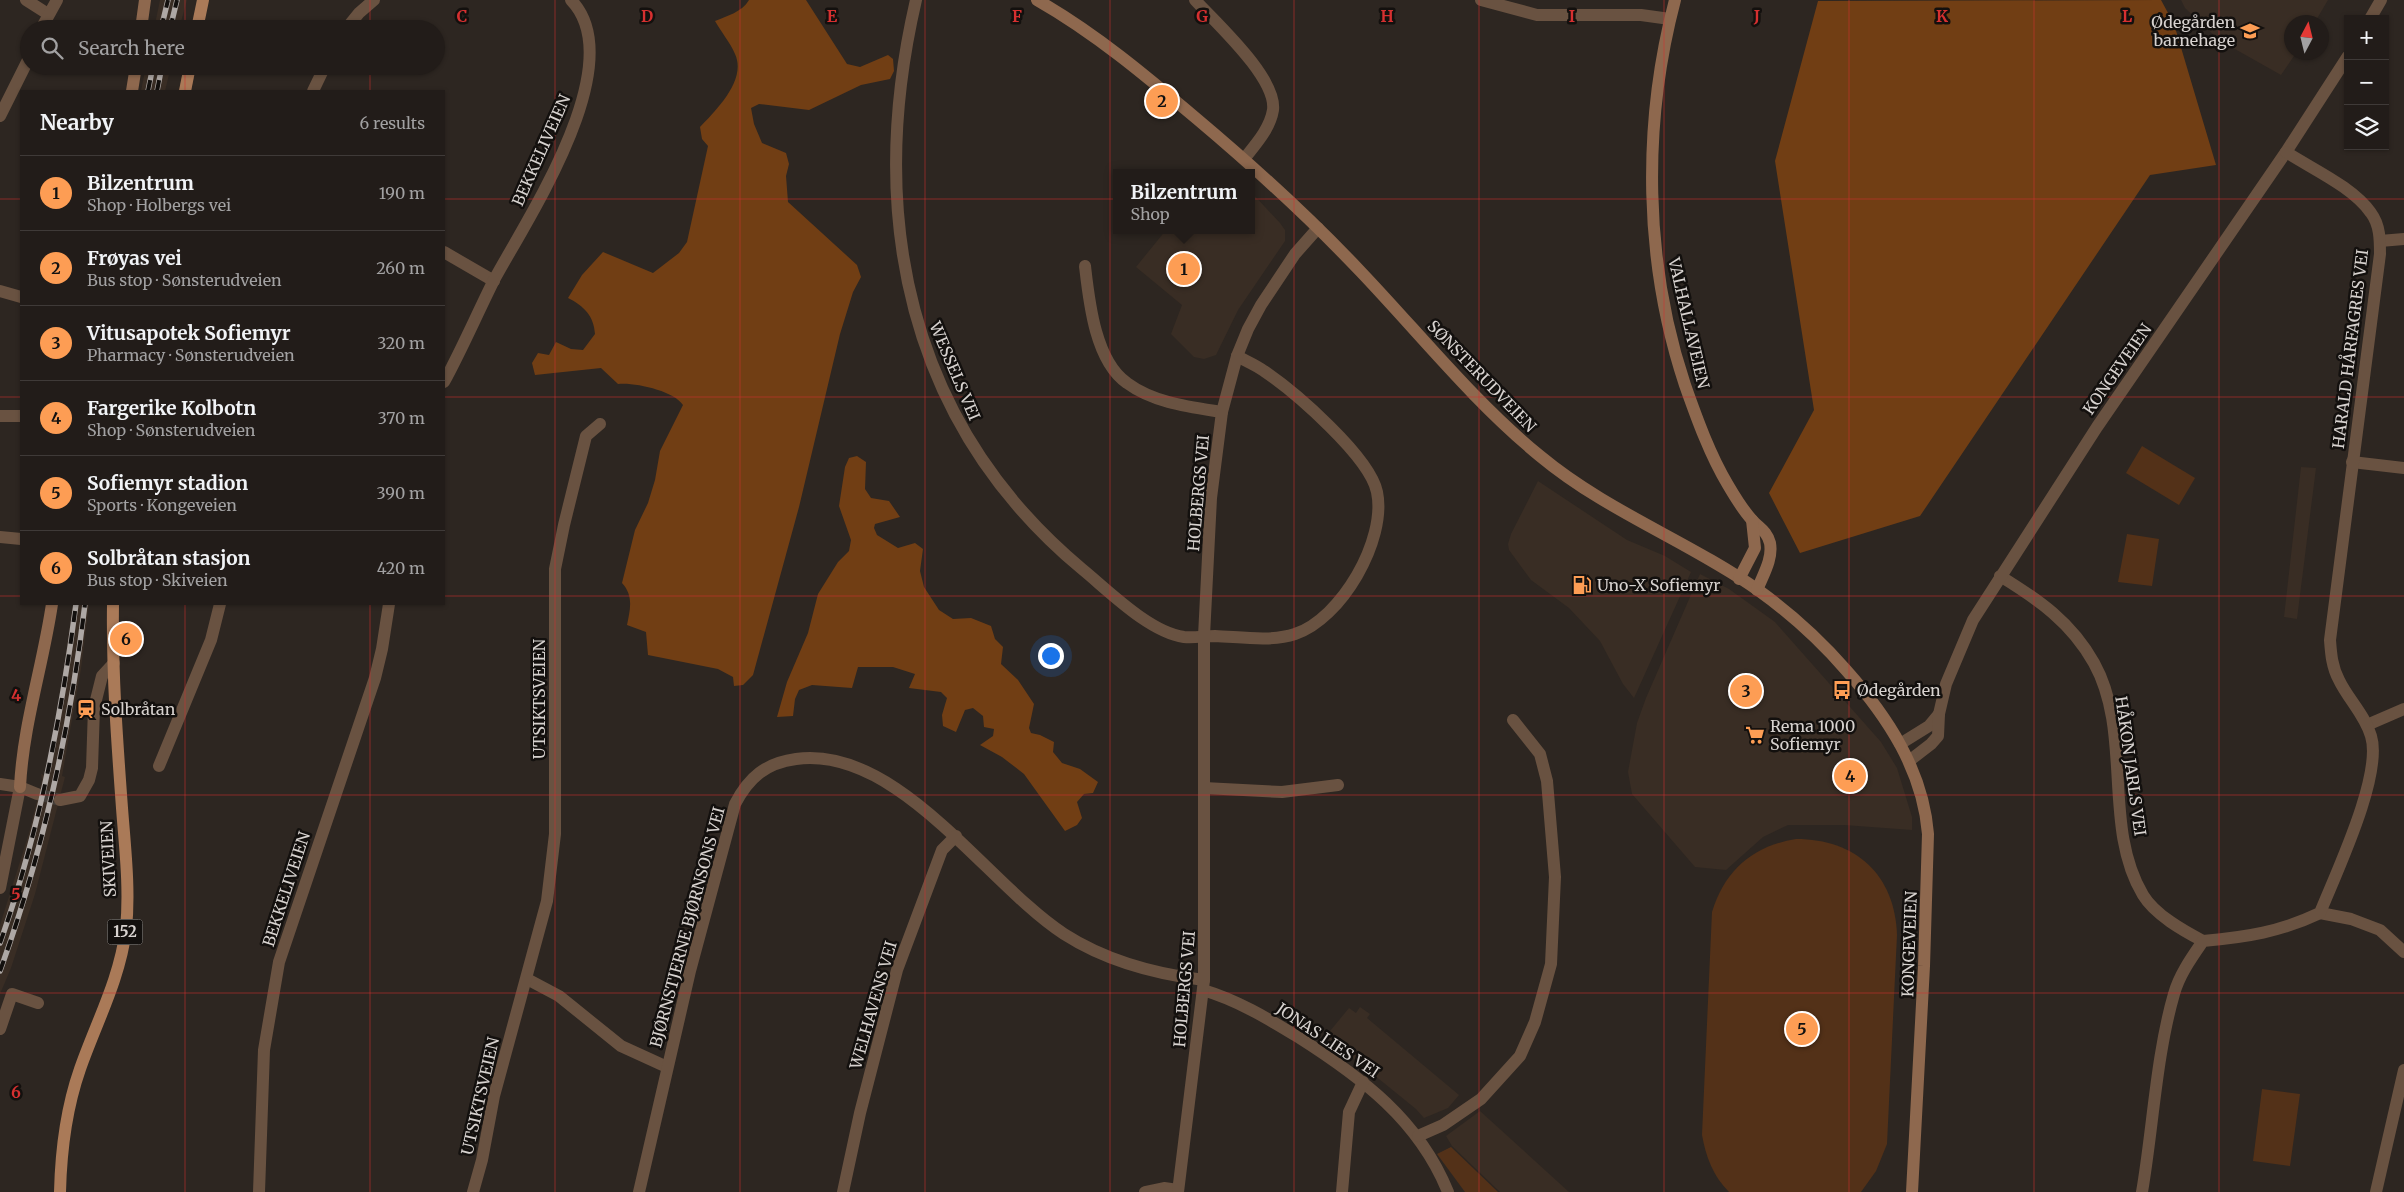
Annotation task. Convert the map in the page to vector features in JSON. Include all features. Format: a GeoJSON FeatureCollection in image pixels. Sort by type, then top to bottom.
{"type":"FeatureCollection","features":[{"type":"Feature","properties":{"kind":"main road"},"geometry":{"type":"LineString","coordinates":[[142,20],[145,0]]}},
{"type":"Feature","properties":{"kind":"main road"},"geometry":{"type":"LineString","coordinates":[[199,20],[203,0]]}},
{"type":"Feature","properties":{"kind":"main road","name":"SØNSTERUDVEIEN"},"geometry":{"type":"LineString","coordinates":[[1037,0],[1116,52],[1255,169]]}},
{"type":"Feature","properties":{"kind":"main road","name":"VALHALLAVEIEN"},"geometry":{"type":"LineString","coordinates":[[1675,0],[1660,78],[1653,150],[1652,213],[1659,273],[1674,343],[1692,402],[1722,475],[1752,520],[1765,532],[1771,549],[1767,566],[1757,590]]}},
{"type":"Feature","properties":{"kind":"main road"},"geometry":{"type":"LineString","coordinates":[[132,90],[135,75]]}},
{"type":"Feature","properties":{"kind":"main road"},"geometry":{"type":"LineString","coordinates":[[185,90],[188,75]]}},
{"type":"Feature","properties":{"kind":"main road","name":"SØNSTERUDVEIEN"},"geometry":{"type":"LineString","coordinates":[[1255,169],[1318,228],[1478,398],[1542,458],[1590,493],[1740,578],[1802,626],[1845,669],[1882,715],[1909,761]]}},
{"type":"Feature","properties":{"kind":"main road","name":"VALHALLAVEIEN"},"geometry":{"type":"LineString","coordinates":[[1740,578],[1755,548],[1752,520]]}},
{"type":"Feature","properties":{"kind":"main road"},"geometry":{"type":"LineString","coordinates":[[20,787],[29,715],[52,605]]}},
{"type":"Feature","properties":{"kind":"main road","name":"SKIVEIEN"},"geometry":{"type":"LineString","coordinates":[[60,1192],[62,1152],[68,1109],[83,1061],[116,977],[126,929],[127,883],[114,662],[114,605]]}},
{"type":"Feature","properties":{"kind":"main road","name":"KONGEVEIEN"},"geometry":{"type":"LineString","coordinates":[[1909,761],[1923,802],[1928,851],[1912,1192]]}},
{"type":"Feature","properties":{"kind":"street"},"geometry":{"type":"LineString","coordinates":[[26,0],[48,14]]}},
{"type":"Feature","properties":{"kind":"street"},"geometry":{"type":"LineString","coordinates":[[45,20],[57,0]]}},
{"type":"Feature","properties":{"kind":"street"},"geometry":{"type":"LineString","coordinates":[[353,20],[374,0]]}},
{"type":"Feature","properties":{"kind":"street","name":"BEKKELIVEIEN"},"geometry":{"type":"LineString","coordinates":[[445,380],[494,281],[546,187],[571,132],[586,89],[590,50],[589,34],[587,24],[571,0]]}},
{"type":"Feature","properties":{"kind":"street","name":"WESSELS VEI"},"geometry":{"type":"LineString","coordinates":[[916,0],[902,68],[897,119],[895,162],[900,236],[917,323],[951,411],[972,447],[1030,522],[1071,560],[1123,603],[1154,626],[1184,637],[1278,638],[1298,633],[1316,623],[1340,599],[1359,572],[1374,542],[1378,493],[1372,478],[1348,446],[1295,395],[1263,370],[1237,356]]}},
{"type":"Feature","properties":{"kind":"street"},"geometry":{"type":"LineString","coordinates":[[1195,0],[1252,64],[1271,94],[1273,105],[1270,119],[1262,136],[1244,159]]}},
{"type":"Feature","properties":{"kind":"street"},"geometry":{"type":"LineString","coordinates":[[1482,0],[1537,15],[1641,16],[1670,19]]}},
{"type":"Feature","properties":{"kind":"street"},"geometry":{"type":"LineString","coordinates":[[2372,15],[2381,0]]}},
{"type":"Feature","properties":{"kind":"street","name":"KONGEVEIEN"},"geometry":{"type":"LineString","coordinates":[[1909,761],[1936,740],[1940,732],[1939,714],[1950,672],[1973,620],[2000,576],[2096,427],[2286,152],[2345,60]]}},
{"type":"Feature","properties":{"kind":"street"},"geometry":{"type":"LineString","coordinates":[[0,116],[20,75]]}},
{"type":"Feature","properties":{"kind":"street"},"geometry":{"type":"LineString","coordinates":[[313,90],[321,75]]}},
{"type":"Feature","properties":{"kind":"street","name":"HARALD HÅRFAGRES VEI"},"geometry":{"type":"LineString","coordinates":[[2286,152],[2355,196],[2372,214],[2379,232],[2380,241],[2380,254],[2330,640],[2332,661],[2339,680],[2367,726],[2372,738],[2373,760],[2366,799],[2320,913]]}},
{"type":"Feature","properties":{"kind":"street","name":"HOLBERGS VEI"},"geometry":{"type":"LineString","coordinates":[[1178,1191],[1203,985],[1204,636],[1211,498],[1222,412],[1237,356],[1261,305],[1295,254],[1318,228]]}},
{"type":"Feature","properties":{"kind":"street","name":"HARALD HÅRFAGRES VEI"},"geometry":{"type":"LineString","coordinates":[[2380,241],[2404,239]]}},
{"type":"Feature","properties":{"kind":"street"},"geometry":{"type":"LineString","coordinates":[[445,253],[494,281]]}},
{"type":"Feature","properties":{"kind":"street"},"geometry":{"type":"LineString","coordinates":[[1085,266],[1089,301],[1100,341],[1107,359],[1126,383],[1151,396],[1183,406],[1222,412]]}},
{"type":"Feature","properties":{"kind":"street"},"geometry":{"type":"LineString","coordinates":[[0,292],[20,296]]}},
{"type":"Feature","properties":{"kind":"street"},"geometry":{"type":"LineString","coordinates":[[0,416],[20,416]]}},
{"type":"Feature","properties":{"kind":"street","name":"UTSIKTSVEIEN"},"geometry":{"type":"LineString","coordinates":[[473,1192],[482,1160],[494,1096],[547,901],[555,834],[555,568],[586,436],[600,424]]}},
{"type":"Feature","properties":{"kind":"street","name":"HARALD HÅRFAGRES VEI"},"geometry":{"type":"LineString","coordinates":[[2352,462],[2404,468]]}},
{"type":"Feature","properties":{"kind":"street"},"geometry":{"type":"LineString","coordinates":[[0,537],[20,539]]}},
{"type":"Feature","properties":{"kind":"street","name":"HÅKON JARLS VEI"},"geometry":{"type":"LineString","coordinates":[[2000,576],[2040,600],[2077,636],[2095,664],[2106,694],[2113,730],[2127,859],[2144,896],[2170,922],[2203,941]]}},
{"type":"Feature","properties":{"kind":"street"},"geometry":{"type":"LineString","coordinates":[[159,766],[211,640],[220,605]]}},
{"type":"Feature","properties":{"kind":"street","name":"BEKKELIVEIEN"},"geometry":{"type":"LineString","coordinates":[[259,1192],[264,1050],[280,962],[368,700],[382,649],[389,605]]}},
{"type":"Feature","properties":{"kind":"street"},"geometry":{"type":"LineString","coordinates":[[60,800],[80,796],[89,780],[94,708],[102,676],[114,662]]}},
{"type":"Feature","properties":{"kind":"street"},"geometry":{"type":"LineString","coordinates":[[2367,726],[2404,709]]}},
{"type":"Feature","properties":{"kind":"street"},"geometry":{"type":"LineString","coordinates":[[1900,744],[1929,726],[1939,714]]}},
{"type":"Feature","properties":{"kind":"street"},"geometry":{"type":"LineString","coordinates":[[1418,1136],[1443,1125],[1481,1099],[1520,1056],[1535,1022],[1551,964],[1555,877],[1547,781],[1540,754],[1513,720]]}},
{"type":"Feature","properties":{"kind":"street","name":"BJØRNSTJERNE BJØRNSONS VEI"},"geometry":{"type":"LineString","coordinates":[[639,1192],[704,918],[735,804],[750,779],[774,763],[812,757],[853,767],[894,787],[956,836],[1007,888],[1064,934],[1096,951],[1132,966],[1203,985]]}},
{"type":"Feature","properties":{"kind":"street"},"geometry":{"type":"LineString","coordinates":[[0,784],[20,787],[37,794]]}},
{"type":"Feature","properties":{"kind":"street"},"geometry":{"type":"LineString","coordinates":[[1204,788],[1275,792],[1338,785]]}},
{"type":"Feature","properties":{"kind":"street"},"geometry":{"type":"LineString","coordinates":[[0,888],[20,787]]}},
{"type":"Feature","properties":{"kind":"street","name":"WELHAVENS VEI"},"geometry":{"type":"LineString","coordinates":[[843,1192],[860,1113],[897,970],[942,850],[956,836]]}},
{"type":"Feature","properties":{"kind":"street"},"geometry":{"type":"LineString","coordinates":[[2142,1192],[2165,1034],[2174,993],[2191,959],[2203,941],[2253,936],[2293,926],[2320,913],[2351,918],[2380,930],[2404,952]]}},
{"type":"Feature","properties":{"kind":"street"},"geometry":{"type":"LineString","coordinates":[[527,979],[559,996],[621,1046],[668,1066]]}},
{"type":"Feature","properties":{"kind":"street","name":"JONAS LIES VEI"},"geometry":{"type":"LineString","coordinates":[[1203,985],[1259,1013],[1345,1067],[1389,1103],[1418,1136],[1430,1153],[1448,1192]]}},
{"type":"Feature","properties":{"kind":"street"},"geometry":{"type":"LineString","coordinates":[[0,1029],[12,994],[38,1003]]}},
{"type":"Feature","properties":{"kind":"street"},"geometry":{"type":"LineString","coordinates":[[2376,1192],[2404,1070]]}},
{"type":"Feature","properties":{"kind":"street"},"geometry":{"type":"LineString","coordinates":[[1342,1192],[1349,1112],[1363,1082]]}},
{"type":"Feature","properties":{"kind":"street"},"geometry":{"type":"LineString","coordinates":[[1145,1192],[1164,1188],[1178,1191]]}},
{"type":"Feature","properties":{"kind":"shaded area"},"geometry":{"type":"Polygon","coordinates":[[[160,0],[187,0],[181,20],[156,20],[160,0]]]}},
{"type":"Feature","properties":{"kind":"shaded area"},"geometry":{"type":"Polygon","coordinates":[[[749,0],[806,0],[847,64],[860,67],[888,55],[893,59],[894,71],[890,79],[861,85],[809,110],[759,104],[751,108],[754,124],[762,143],[786,153],[789,164],[786,176],[788,202],[857,265],[861,277],[853,292],[840,334],[799,507],[753,675],[743,685],[734,686],[733,677],[718,669],[648,655],[646,632],[627,625],[630,598],[622,583],[635,530],[648,503],[655,480],[660,451],[683,405],[678,400],[654,388],[634,384],[618,384],[601,368],[535,375],[532,363],[538,353],[549,355],[556,342],[571,349],[583,350],[595,334],[593,322],[587,312],[579,304],[568,298],[582,275],[603,252],[653,273],[679,253],[687,242],[708,146],[702,139],[700,127],[728,94],[737,74],[738,64],[735,54],[715,21],[738,11],[749,0]]]}},
{"type":"Feature","properties":{"kind":"shaded area"},"geometry":{"type":"Polygon","coordinates":[[[2161,0],[2174,24],[2216,165],[2150,175],[1920,516],[1800,553],[1769,493],[1814,410],[1775,161],[1818,1],[2161,0]]]}},
{"type":"Feature","properties":{"kind":"shaded area","name":"Ødegården barnehage"},"geometry":{"type":"Polygon","coordinates":[[[2181,0],[2328,0],[2319,15],[2284,15],[2284,60],[2291,60],[2281,75],[2219,40],[2185,8],[2181,0]]]}},
{"type":"Feature","properties":{"kind":"shaded area"},"geometry":{"type":"Polygon","coordinates":[[[144,75],[169,75],[165,90],[141,90],[144,75]]]}},
{"type":"Feature","properties":{"kind":"shaded area"},"geometry":{"type":"Polygon","coordinates":[[[1255,196],[1285,230],[1285,241],[1238,310],[1216,355],[1204,359],[1194,357],[1171,334],[1182,305],[1136,267],[1163,234],[1255,234],[1255,196]]]}},
{"type":"Feature","properties":{"kind":"shaded area"},"geometry":{"type":"Polygon","coordinates":[[[2142,446],[2195,478],[2179,505],[2126,473],[2142,446]]]}},
{"type":"Feature","properties":{"kind":"shaded area"},"geometry":{"type":"Polygon","coordinates":[[[857,456],[866,462],[865,489],[871,498],[889,501],[900,517],[875,524],[874,528],[877,535],[898,548],[915,543],[923,549],[920,571],[924,587],[939,610],[953,619],[971,618],[991,626],[995,639],[1003,647],[1001,664],[1018,680],[1034,704],[1029,728],[1031,733],[1054,742],[1053,752],[1062,763],[1080,769],[1098,782],[1093,793],[1084,794],[1077,802],[1082,818],[1077,825],[1065,831],[1024,774],[1002,757],[980,745],[993,736],[994,729],[984,727],[983,716],[973,708],[965,710],[956,732],[943,726],[942,715],[947,698],[941,692],[909,688],[915,674],[893,667],[858,667],[852,688],[812,685],[799,690],[795,699],[793,716],[777,717],[787,682],[808,633],[818,594],[838,562],[849,551],[851,540],[839,506],[845,467],[849,458],[857,456]]]}},
{"type":"Feature","properties":{"kind":"shaded area"},"geometry":{"type":"Polygon","coordinates":[[[2301,467],[2316,468],[2297,619],[2284,617],[2301,467]]]}},
{"type":"Feature","properties":{"kind":"shaded area"},"geometry":{"type":"Polygon","coordinates":[[[1538,481],[1627,540],[1665,556],[1691,572],[1634,698],[1623,684],[1600,641],[1569,608],[1531,580],[1509,550],[1508,544],[1511,534],[1538,481]]]}},
{"type":"Feature","properties":{"kind":"shaded area"},"geometry":{"type":"Polygon","coordinates":[[[2127,534],[2159,539],[2152,586],[2118,582],[2127,534]]]}},
{"type":"Feature","properties":{"kind":"shaded area"},"geometry":{"type":"Polygon","coordinates":[[[1700,574],[1729,589],[1775,622],[1881,742],[1897,768],[1912,817],[1912,830],[1844,825],[1788,825],[1763,837],[1726,870],[1695,867],[1632,794],[1628,772],[1637,723],[1700,574]]]}},
{"type":"Feature","properties":{"kind":"shaded area"},"geometry":{"type":"Polygon","coordinates":[[[73,605],[89,605],[81,669],[62,776],[65,777],[35,894],[11,968],[0,994],[0,925],[29,833],[42,780],[41,774],[44,775],[56,724],[73,605]]]}},
{"type":"Feature","properties":{"kind":"shaded area"},"geometry":{"type":"Polygon","coordinates":[[[1796,839],[1817,841],[1837,846],[1854,854],[1868,864],[1880,878],[1889,895],[1895,914],[1897,935],[1887,1144],[1876,1171],[1861,1192],[1729,1192],[1723,1186],[1711,1166],[1702,1135],[1712,912],[1725,884],[1743,862],[1767,847],[1796,839]]]}},
{"type":"Feature","properties":{"kind":"shaded area"},"geometry":{"type":"Polygon","coordinates":[[[1360,1007],[1370,1014],[1367,1018],[1459,1095],[1448,1108],[1424,1118],[1416,1109],[1326,1036],[1349,1008],[1356,1013],[1360,1007]]]}},
{"type":"Feature","properties":{"kind":"shaded area"},"geometry":{"type":"Polygon","coordinates":[[[2262,1089],[2300,1094],[2290,1166],[2253,1161],[2262,1089]]]}},
{"type":"Feature","properties":{"kind":"shaded area"},"geometry":{"type":"Polygon","coordinates":[[[1480,1111],[1569,1192],[1500,1192],[1452,1146],[1446,1136],[1480,1111]]]}},
{"type":"Feature","properties":{"kind":"shaded area"},"geometry":{"type":"Polygon","coordinates":[[[1451,1147],[1498,1192],[1465,1192],[1437,1154],[1451,1147]]]}},
{"type":"Feature","properties":{"kind":"tunnel"},"geometry":{"type":"LineString","coordinates":[[37,794],[60,800]]}},
{"type":"Feature","properties":{"kind":"railway"},"geometry":{"type":"LineString","coordinates":[[163,20],[168,0]]}},
{"type":"Feature","properties":{"kind":"railway"},"geometry":{"type":"LineString","coordinates":[[172,20],[177,0]]}},
{"type":"Feature","properties":{"kind":"railway"},"geometry":{"type":"LineString","coordinates":[[148,90],[151,75]]}},
{"type":"Feature","properties":{"kind":"railway"},"geometry":{"type":"LineString","coordinates":[[157,90],[160,75]]}},
{"type":"Feature","properties":{"kind":"railway"},"geometry":{"type":"LineString","coordinates":[[0,943],[26,860],[47,775],[56,733],[76,605]]}},
{"type":"Feature","properties":{"kind":"railway"},"geometry":{"type":"LineString","coordinates":[[0,971],[29,881],[53,790],[63,744],[85,605]]}},
{"type":"Feature","properties":{"kind":"place","name":"Ødegården barnehage"},"geometry":{"type":"Point","coordinates":[2250,31]}},
{"type":"Feature","properties":{"kind":"place","name":"Frøyas vei"},"geometry":{"type":"Point","coordinates":[1162,101]}},
{"type":"Feature","properties":{"kind":"place","name":"Bilzentrum"},"geometry":{"type":"Point","coordinates":[1184,269]}},
{"type":"Feature","properties":{"kind":"place","name":"Uno-X Sofiemyr"},"geometry":{"type":"Point","coordinates":[1582,585]}},
{"type":"Feature","properties":{"kind":"place","name":"Solbråtan stasjon"},"geometry":{"type":"Point","coordinates":[126,639]}},
{"type":"Feature","properties":{"kind":"place","name":"Ødegården"},"geometry":{"type":"Point","coordinates":[1842,690]}},
{"type":"Feature","properties":{"kind":"place","name":"Vitusapotek Sofiemyr"},"geometry":{"type":"Point","coordinates":[1746,691]}},
{"type":"Feature","properties":{"kind":"place","name":"Solbråtan"},"geometry":{"type":"Point","coordinates":[86,709]}},
{"type":"Feature","properties":{"kind":"place","name":"Rema 1000 Sofiemyr"},"geometry":{"type":"Point","coordinates":[1755,735]}},
{"type":"Feature","properties":{"kind":"place","name":"Fargerike Kolbotn"},"geometry":{"type":"Point","coordinates":[1850,776]}},
{"type":"Feature","properties":{"kind":"place","name":"Sofiemyr stadion"},"geometry":{"type":"Point","coordinates":[1802,1029]}}]}
